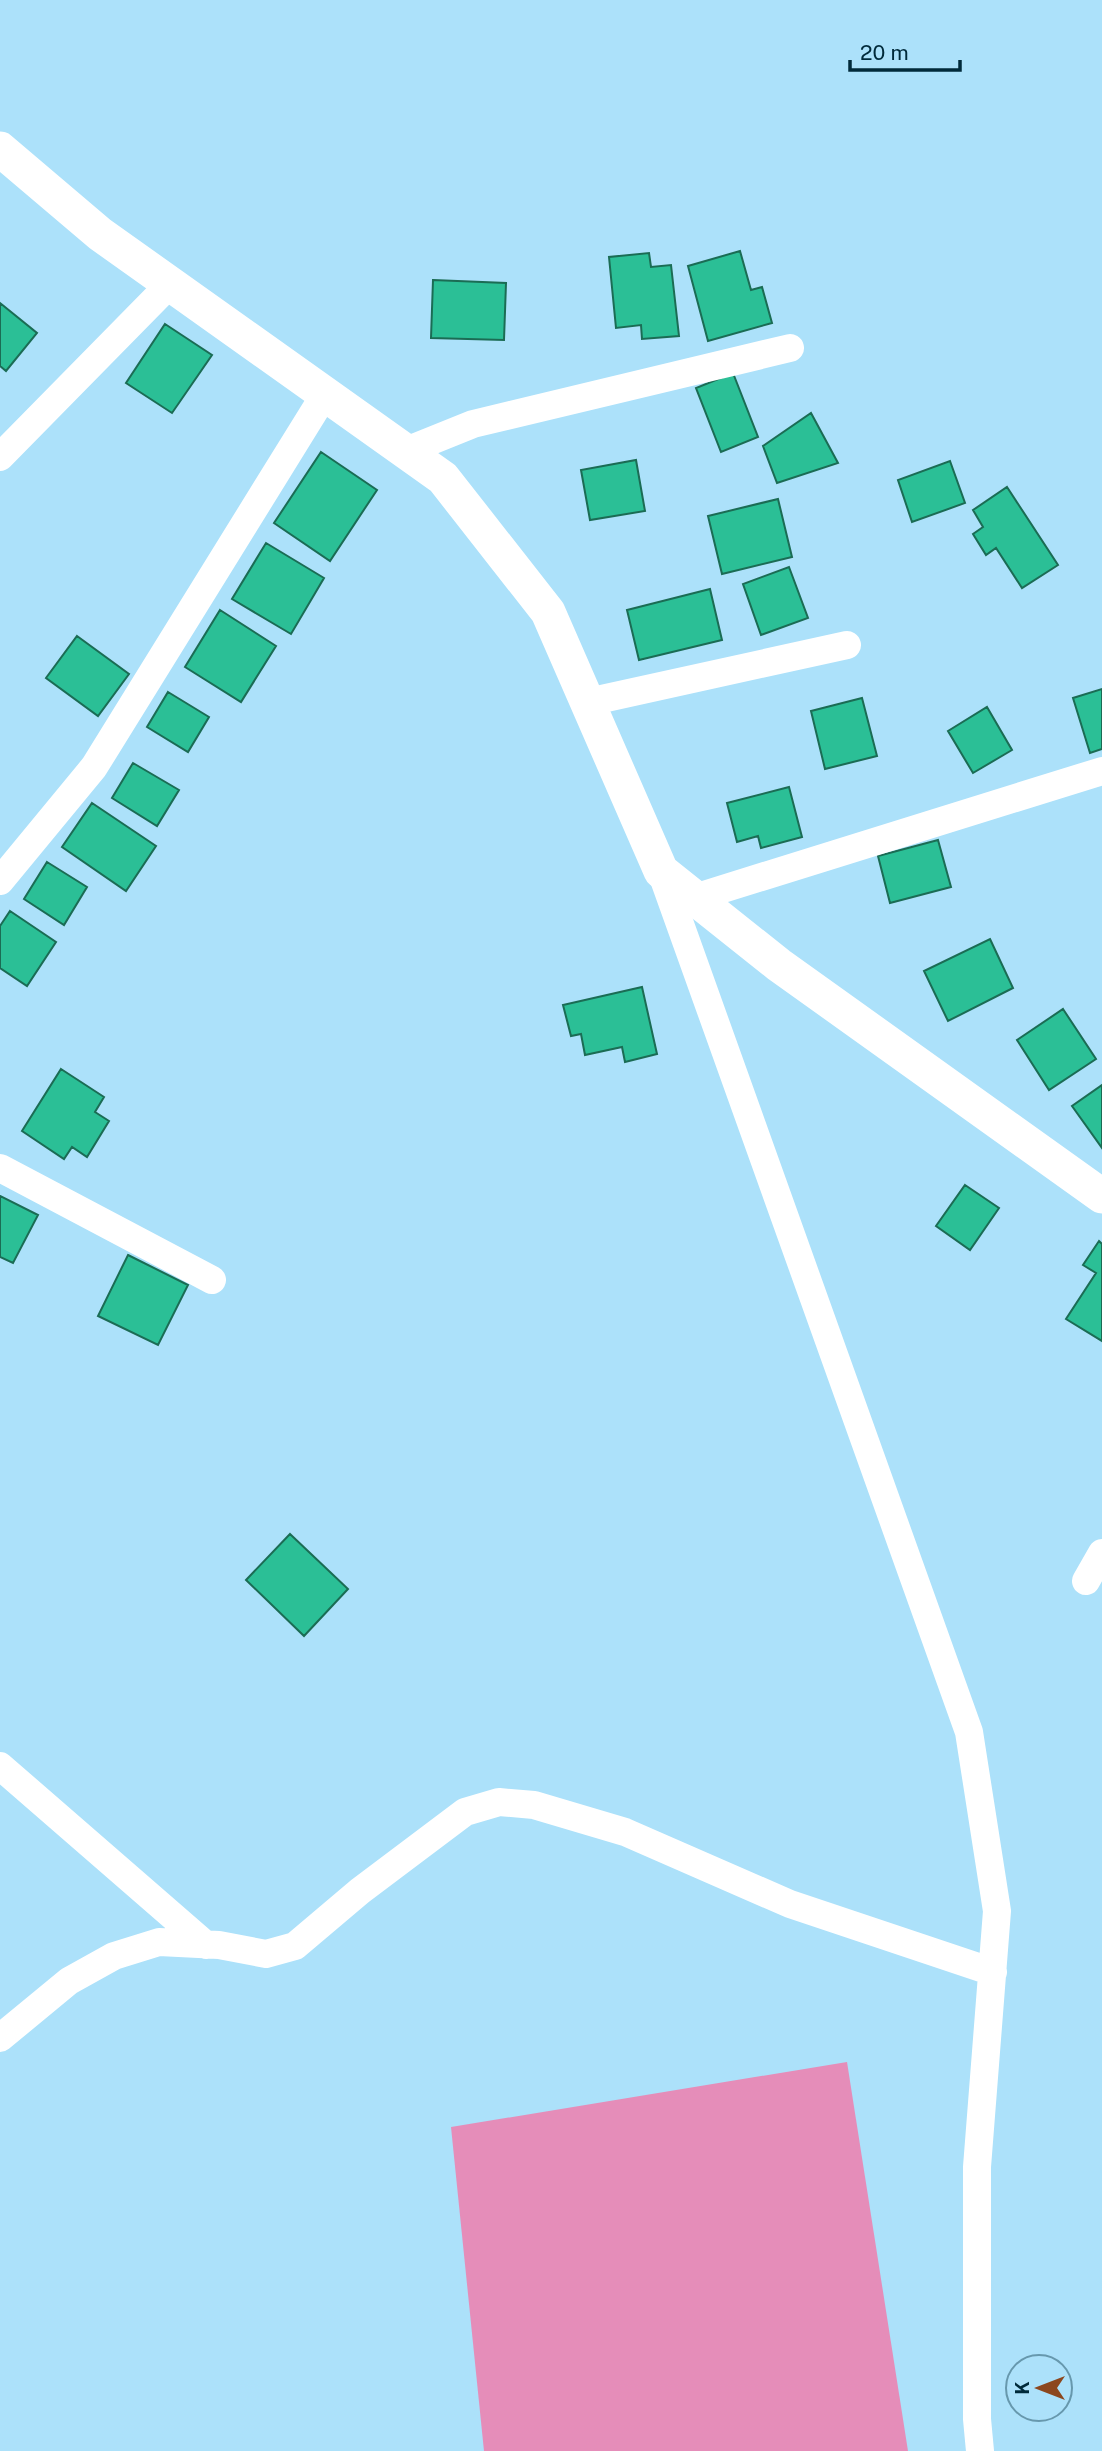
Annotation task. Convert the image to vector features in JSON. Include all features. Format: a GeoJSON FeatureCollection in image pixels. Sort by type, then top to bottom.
{"type":"FeatureCollection","features":[{"type":"Feature","properties":{"kind":"street"},"geometry":{"type":"LineString","coordinates":[[0,149],[100,234],[443,478],[548,612],[662,871],[969,1732],[997,1911],[977,2167],[979,2451]]}},
{"type":"Feature","properties":{"kind":"street"},"geometry":{"type":"LineString","coordinates":[[0,457],[170,284]]}},
{"type":"Feature","properties":{"kind":"street"},"geometry":{"type":"LineString","coordinates":[[406,451],[473,424],[790,348]]}},
{"type":"Feature","properties":{"kind":"street"},"geometry":{"type":"LineString","coordinates":[[0,881],[93,767],[326,394]]}},
{"type":"Feature","properties":{"kind":"street"},"geometry":{"type":"LineString","coordinates":[[588,702],[846,645]]}},
{"type":"Feature","properties":{"kind":"street"},"geometry":{"type":"LineString","coordinates":[[694,898],[1102,771]]}},
{"type":"Feature","properties":{"kind":"street"},"geometry":{"type":"LineString","coordinates":[[662,871],[779,965],[1102,1196]]}},
{"type":"Feature","properties":{"kind":"street"},"geometry":{"type":"LineString","coordinates":[[0,1168],[212,1280]]}},
{"type":"Feature","properties":{"kind":"street"},"geometry":{"type":"LineString","coordinates":[[1086,1581],[1102,1553]]}},
{"type":"Feature","properties":{"kind":"street"},"geometry":{"type":"LineString","coordinates":[[0,1766],[205,1945]]}},
{"type":"Feature","properties":{"kind":"street"},"geometry":{"type":"LineString","coordinates":[[0,2038],[69,1981],[114,1956],[159,1942],[219,1945],[266,1954],[295,1946],[360,1891],[466,1812],[499,1802],[534,1805],[625,1832],[790,1904],[993,1972]]}},
{"type":"Feature","properties":{"kind":"shaded area"},"geometry":{"type":"Polygon","coordinates":[[[847,2062],[908,2451],[484,2451],[451,2127],[847,2062]]]}},
{"type":"Feature","properties":{"kind":"building"},"geometry":{"type":"Polygon","coordinates":[[[740,251],[751,290],[762,287],[772,323],[708,341],[688,266],[740,251]]]}},
{"type":"Feature","properties":{"kind":"building"},"geometry":{"type":"Polygon","coordinates":[[[649,253],[651,267],[671,265],[679,336],[642,339],[641,325],[616,328],[609,257],[649,253]]]}},
{"type":"Feature","properties":{"kind":"building"},"geometry":{"type":"Polygon","coordinates":[[[433,280],[506,283],[504,340],[431,338],[433,280]]]}},
{"type":"Feature","properties":{"kind":"building"},"geometry":{"type":"Polygon","coordinates":[[[0,303],[37,333],[6,371],[0,366],[0,303]]]}},
{"type":"Feature","properties":{"kind":"building"},"geometry":{"type":"Polygon","coordinates":[[[165,324],[212,355],[172,413],[126,383],[165,324]]]}},
{"type":"Feature","properties":{"kind":"building"},"geometry":{"type":"Polygon","coordinates":[[[733,373],[758,437],[721,452],[696,388],[733,373]]]}},
{"type":"Feature","properties":{"kind":"building"},"geometry":{"type":"Polygon","coordinates":[[[811,413],[838,463],[777,483],[763,446],[811,413]]]}},
{"type":"Feature","properties":{"kind":"building"},"geometry":{"type":"Polygon","coordinates":[[[321,452],[377,490],[330,561],[274,523],[321,452]]]}},
{"type":"Feature","properties":{"kind":"building"},"geometry":{"type":"Polygon","coordinates":[[[636,460],[645,511],[590,520],[581,470],[636,460]]]}},
{"type":"Feature","properties":{"kind":"building"},"geometry":{"type":"Polygon","coordinates":[[[950,461],[965,503],[912,522],[898,480],[950,461]]]}},
{"type":"Feature","properties":{"kind":"building"},"geometry":{"type":"Polygon","coordinates":[[[1007,487],[1058,565],[1022,588],[996,548],[986,555],[973,534],[983,527],[973,510],[1007,487]]]}},
{"type":"Feature","properties":{"kind":"building"},"geometry":{"type":"Polygon","coordinates":[[[778,499],[792,557],[722,574],[708,516],[778,499]]]}},
{"type":"Feature","properties":{"kind":"building"},"geometry":{"type":"Polygon","coordinates":[[[266,543],[324,578],[291,634],[232,599],[266,543]]]}},
{"type":"Feature","properties":{"kind":"building"},"geometry":{"type":"Polygon","coordinates":[[[789,567],[808,618],[761,635],[743,584],[789,567]]]}},
{"type":"Feature","properties":{"kind":"building"},"geometry":{"type":"Polygon","coordinates":[[[710,589],[722,640],[639,660],[627,610],[710,589]]]}},
{"type":"Feature","properties":{"kind":"building"},"geometry":{"type":"Polygon","coordinates":[[[220,610],[276,646],[241,702],[185,667],[220,610]]]}},
{"type":"Feature","properties":{"kind":"building"},"geometry":{"type":"Polygon","coordinates":[[[77,636],[129,674],[98,716],[46,678],[77,636]]]}},
{"type":"Feature","properties":{"kind":"building"},"geometry":{"type":"Polygon","coordinates":[[[1102,689],[1102,749],[1090,753],[1073,698],[1102,689]]]}},
{"type":"Feature","properties":{"kind":"building"},"geometry":{"type":"Polygon","coordinates":[[[168,692],[209,717],[188,752],[147,727],[168,692]]]}},
{"type":"Feature","properties":{"kind":"building"},"geometry":{"type":"Polygon","coordinates":[[[862,698],[877,756],[825,769],[811,711],[862,698]]]}},
{"type":"Feature","properties":{"kind":"building"},"geometry":{"type":"Polygon","coordinates":[[[987,707],[1012,750],[973,773],[948,731],[987,707]]]}},
{"type":"Feature","properties":{"kind":"building"},"geometry":{"type":"Polygon","coordinates":[[[133,763],[179,790],[157,826],[112,798],[133,763]]]}},
{"type":"Feature","properties":{"kind":"building"},"geometry":{"type":"Polygon","coordinates":[[[789,787],[802,837],[761,848],[758,836],[737,842],[727,803],[789,787]]]}},
{"type":"Feature","properties":{"kind":"building"},"geometry":{"type":"Polygon","coordinates":[[[92,803],[156,846],[126,891],[62,847],[92,803]]]}},
{"type":"Feature","properties":{"kind":"building"},"geometry":{"type":"Polygon","coordinates":[[[938,840],[951,887],[890,903],[878,856],[938,840]]]}},
{"type":"Feature","properties":{"kind":"building"},"geometry":{"type":"Polygon","coordinates":[[[47,862],[87,887],[64,925],[24,899],[47,862]]]}},
{"type":"Feature","properties":{"kind":"building"},"geometry":{"type":"Polygon","coordinates":[[[10,911],[56,942],[27,986],[0,968],[0,926],[10,911]]]}},
{"type":"Feature","properties":{"kind":"building"},"geometry":{"type":"Polygon","coordinates":[[[990,939],[1013,988],[948,1021],[924,971],[990,939]]]}},
{"type":"Feature","properties":{"kind":"building"},"geometry":{"type":"Polygon","coordinates":[[[642,987],[657,1054],[625,1062],[622,1047],[585,1055],[581,1034],[571,1036],[563,1005],[642,987]]]}},
{"type":"Feature","properties":{"kind":"building"},"geometry":{"type":"Polygon","coordinates":[[[1063,1009],[1096,1059],[1049,1090],[1017,1040],[1063,1009]]]}},
{"type":"Feature","properties":{"kind":"building"},"geometry":{"type":"Polygon","coordinates":[[[61,1069],[104,1097],[95,1112],[109,1121],[87,1157],[72,1147],[64,1159],[22,1131],[61,1069]]]}},
{"type":"Feature","properties":{"kind":"building"},"geometry":{"type":"Polygon","coordinates":[[[1102,1085],[1102,1148],[1072,1106],[1102,1085]]]}},
{"type":"Feature","properties":{"kind":"building"},"geometry":{"type":"Polygon","coordinates":[[[965,1185],[999,1208],[970,1250],[936,1226],[965,1185]]]}},
{"type":"Feature","properties":{"kind":"building"},"geometry":{"type":"Polygon","coordinates":[[[0,1196],[38,1215],[13,1263],[0,1257],[0,1196]]]}},
{"type":"Feature","properties":{"kind":"building"},"geometry":{"type":"Polygon","coordinates":[[[1099,1241],[1102,1244],[1102,1341],[1066,1319],[1096,1273],[1083,1265],[1099,1241]]]}},
{"type":"Feature","properties":{"kind":"building"},"geometry":{"type":"Polygon","coordinates":[[[128,1255],[188,1285],[158,1345],[98,1316],[128,1255]]]}},
{"type":"Feature","properties":{"kind":"building"},"geometry":{"type":"Polygon","coordinates":[[[290,1534],[348,1589],[304,1636],[246,1580],[290,1534]]]}}]}
